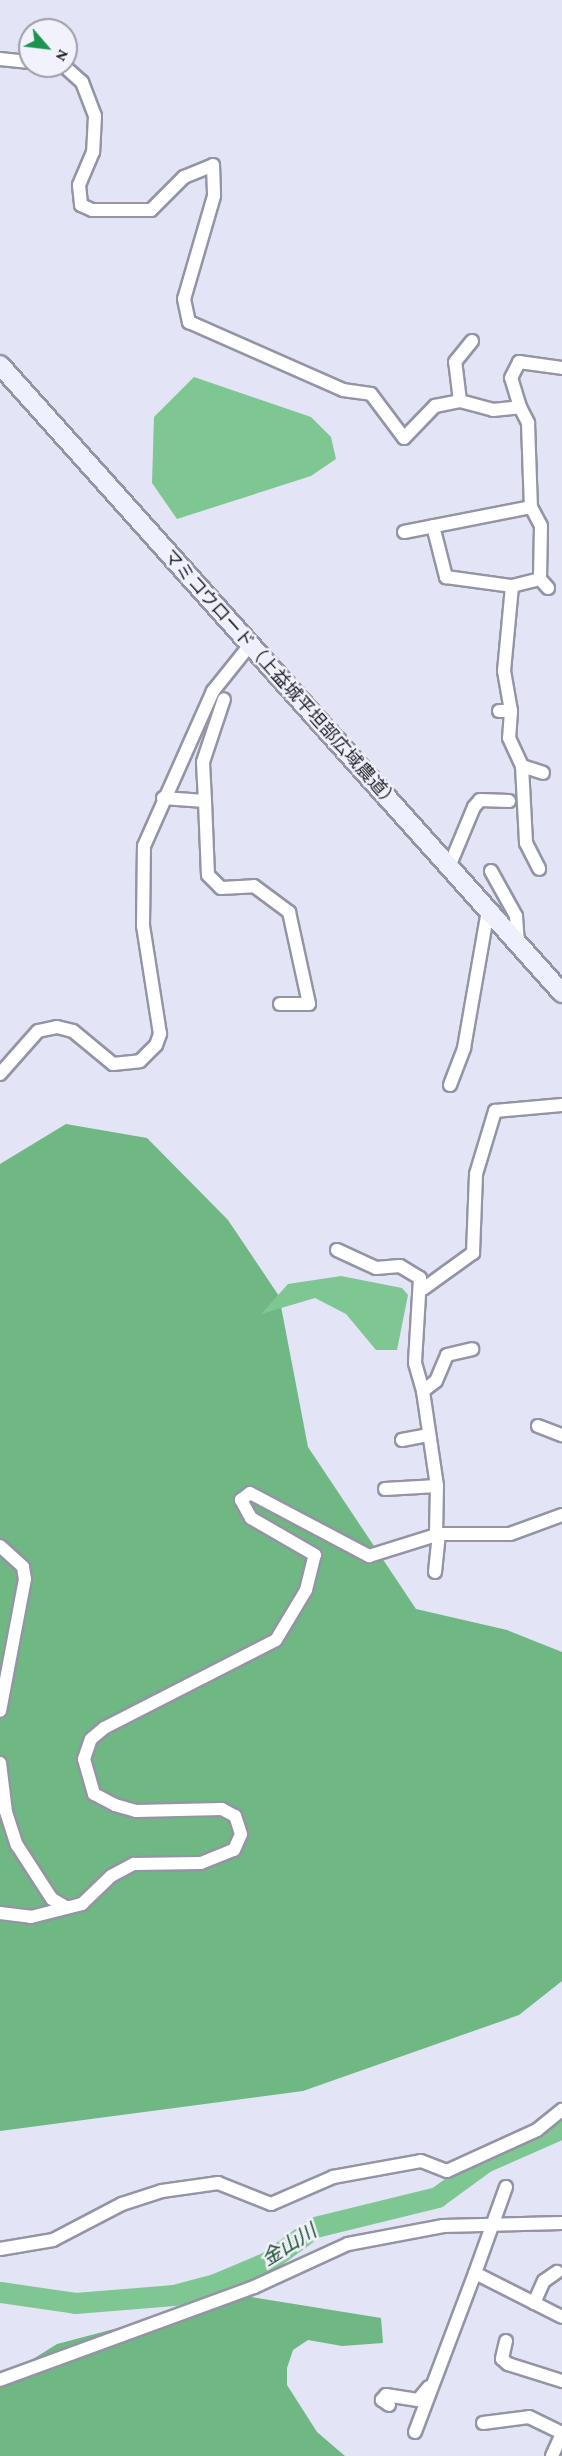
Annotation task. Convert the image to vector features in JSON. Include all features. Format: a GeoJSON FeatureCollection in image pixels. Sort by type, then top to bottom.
{"type":"FeatureCollection","features":[{"type":"Feature","properties":{"kind":"street"},"geometry":{"type":"LineString","coordinates":[[0,59],[18,61]]}},
{"type":"Feature","properties":{"kind":"street"},"geometry":{"type":"LineString","coordinates":[[78,78],[82,82],[95,116],[93,153],[79,185],[81,205],[92,210],[151,210],[184,177],[213,165],[214,196],[184,298],[189,322],[343,390],[371,394],[404,438],[435,406],[460,400],[493,410],[520,407]]}},
{"type":"Feature","properties":{"kind":"street"},"geometry":{"type":"LineString","coordinates":[[460,400],[455,362],[472,341]]}},
{"type":"Feature","properties":{"kind":"street"},"geometry":{"type":"LineString","coordinates":[[433,526],[446,577],[512,586],[544,584],[541,526],[531,507],[528,423],[520,407],[511,378],[519,362],[562,368]]}},
{"type":"Feature","properties":{"kind":"street","name":"マミコウロード（上益城平坦部広域農道）"},"geometry":{"type":"LineString","coordinates":[[0,365],[562,993]]}},
{"type":"Feature","properties":{"kind":"street"},"geometry":{"type":"LineString","coordinates":[[404,532],[531,507]]}},
{"type":"Feature","properties":{"kind":"street"},"geometry":{"type":"LineString","coordinates":[[512,586],[504,671],[505,711],[509,738],[522,766],[526,843],[539,869]]}},
{"type":"Feature","properties":{"kind":"street"},"geometry":{"type":"LineString","coordinates":[[0,1074],[38,1031],[57,1027],[73,1031],[113,1064],[140,1061],[156,1045],[160,1034],[143,926],[144,846],[163,798],[213,691],[250,645]]}},
{"type":"Feature","properties":{"kind":"street"},"geometry":{"type":"LineString","coordinates":[[224,699],[203,762],[208,875],[221,888],[255,886],[289,912],[309,1004],[280,1004]]}},
{"type":"Feature","properties":{"kind":"street"},"geometry":{"type":"LineString","coordinates":[[522,766],[543,773]]}},
{"type":"Feature","properties":{"kind":"street"},"geometry":{"type":"LineString","coordinates":[[163,798],[205,801]]}},
{"type":"Feature","properties":{"kind":"street"},"geometry":{"type":"LineString","coordinates":[[449,867],[474,807],[480,800],[509,801]]}},
{"type":"Feature","properties":{"kind":"street"},"geometry":{"type":"LineString","coordinates":[[491,871],[516,916],[518,944]]}},
{"type":"Feature","properties":{"kind":"street"},"geometry":{"type":"LineString","coordinates":[[450,1085],[464,1048],[488,910]]}},
{"type":"Feature","properties":{"kind":"street"},"geometry":{"type":"LineString","coordinates":[[423,1289],[473,1253],[476,1174],[495,1111],[562,1105]]}},
{"type":"Feature","properties":{"kind":"street"},"geometry":{"type":"LineString","coordinates":[[338,1250],[376,1268],[400,1266],[420,1278],[423,1289],[415,1363],[423,1391],[436,1486],[435,1572]]}},
{"type":"Feature","properties":{"kind":"street"},"geometry":{"type":"LineString","coordinates":[[423,1391],[436,1381],[447,1355],[472,1349]]}},
{"type":"Feature","properties":{"kind":"street"},"geometry":{"type":"LineString","coordinates":[[538,1426],[562,1435]]}},
{"type":"Feature","properties":{"kind":"street"},"geometry":{"type":"LineString","coordinates":[[402,1440],[428,1435]]}},
{"type":"Feature","properties":{"kind":"street"},"geometry":{"type":"LineString","coordinates":[[385,1489],[436,1486]]}},
{"type":"Feature","properties":{"kind":"street"},"geometry":{"type":"LineString","coordinates":[[0,1913],[31,1917],[82,1904],[121,1869],[134,1864],[201,1863],[234,1850],[241,1834],[235,1816],[222,1809],[136,1810],[115,1805],[94,1794],[84,1759],[91,1739],[104,1728],[276,1640],[306,1590],[315,1555],[251,1518],[241,1500],[250,1493],[369,1556],[437,1534],[499,1536],[562,1515]]}},
{"type":"Feature","properties":{"kind":"street"},"geometry":{"type":"LineString","coordinates":[[0,1546],[23,1567],[25,1579],[0,1711]]}},
{"type":"Feature","properties":{"kind":"street"},"geometry":{"type":"LineString","coordinates":[[0,1763],[6,1812],[17,1845],[52,1899],[66,1907]]}},
{"type":"Feature","properties":{"kind":"street"},"geometry":{"type":"LineString","coordinates":[[0,2249],[53,2240],[122,2204],[162,2191],[218,2183],[271,2204],[333,2177],[421,2161],[447,2171],[496,2151],[561,2112]]}},
{"type":"Feature","properties":{"kind":"street"},"geometry":{"type":"LineString","coordinates":[[415,2432],[506,2187]]}},
{"type":"Feature","properties":{"kind":"street"},"geometry":{"type":"LineString","coordinates":[[0,2380],[254,2287],[348,2244],[494,2221],[562,2223]]}},
{"type":"Feature","properties":{"kind":"street"},"geometry":{"type":"LineString","coordinates":[[534,2303],[544,2281],[557,2271]]}},
{"type":"Feature","properties":{"kind":"street"},"geometry":{"type":"LineString","coordinates":[[475,2273],[562,2317]]}},
{"type":"Feature","properties":{"kind":"street"},"geometry":{"type":"LineString","coordinates":[[506,2341],[502,2359],[508,2364],[562,2381]]}},
{"type":"Feature","properties":{"kind":"street"},"geometry":{"type":"LineString","coordinates":[[388,2405],[382,2400],[386,2395],[418,2400],[434,2382]]}},
{"type":"Feature","properties":{"kind":"street"},"geometry":{"type":"LineString","coordinates":[[483,2423],[529,2417],[562,2433],[552,2456]]}},
{"type":"Feature","properties":{"kind":"shaded area"},"geometry":{"type":"Polygon","coordinates":[[[194,377],[311,417],[331,437],[336,459],[311,476],[177,519],[152,483],[154,417],[194,377]]]}},
{"type":"Feature","properties":{"kind":"shaded area"},"geometry":{"type":"Polygon","coordinates":[[[66,1124],[147,1138],[228,1220],[279,1296],[308,1447],[416,1609],[507,1630],[562,1652],[562,1981],[519,2015],[303,2091],[0,2131],[0,1164],[66,1124]]]}},
{"type":"Feature","properties":{"kind":"shaded area"},"geometry":{"type":"Polygon","coordinates":[[[341,1276],[402,1288],[408,1295],[397,1350],[376,1350],[346,1314],[315,1298],[261,1314],[288,1284],[341,1276]]]}},
{"type":"Feature","properties":{"kind":"shaded area"},"geometry":{"type":"Polygon","coordinates":[[[220,2292],[381,2318],[383,2343],[342,2346],[308,2340],[293,2350],[287,2368],[287,2385],[317,2432],[345,2456],[0,2456],[0,2385],[25,2364],[57,2344],[133,2324],[220,2292]]]}},
{"type":"Feature","properties":{"kind":"waterway","name":"金山川"},"geometry":{"type":"LineString","coordinates":[[0,2292],[75,2303],[174,2295],[215,2284],[267,2262],[315,2227],[437,2197],[485,2162],[562,2128]]}}]}
